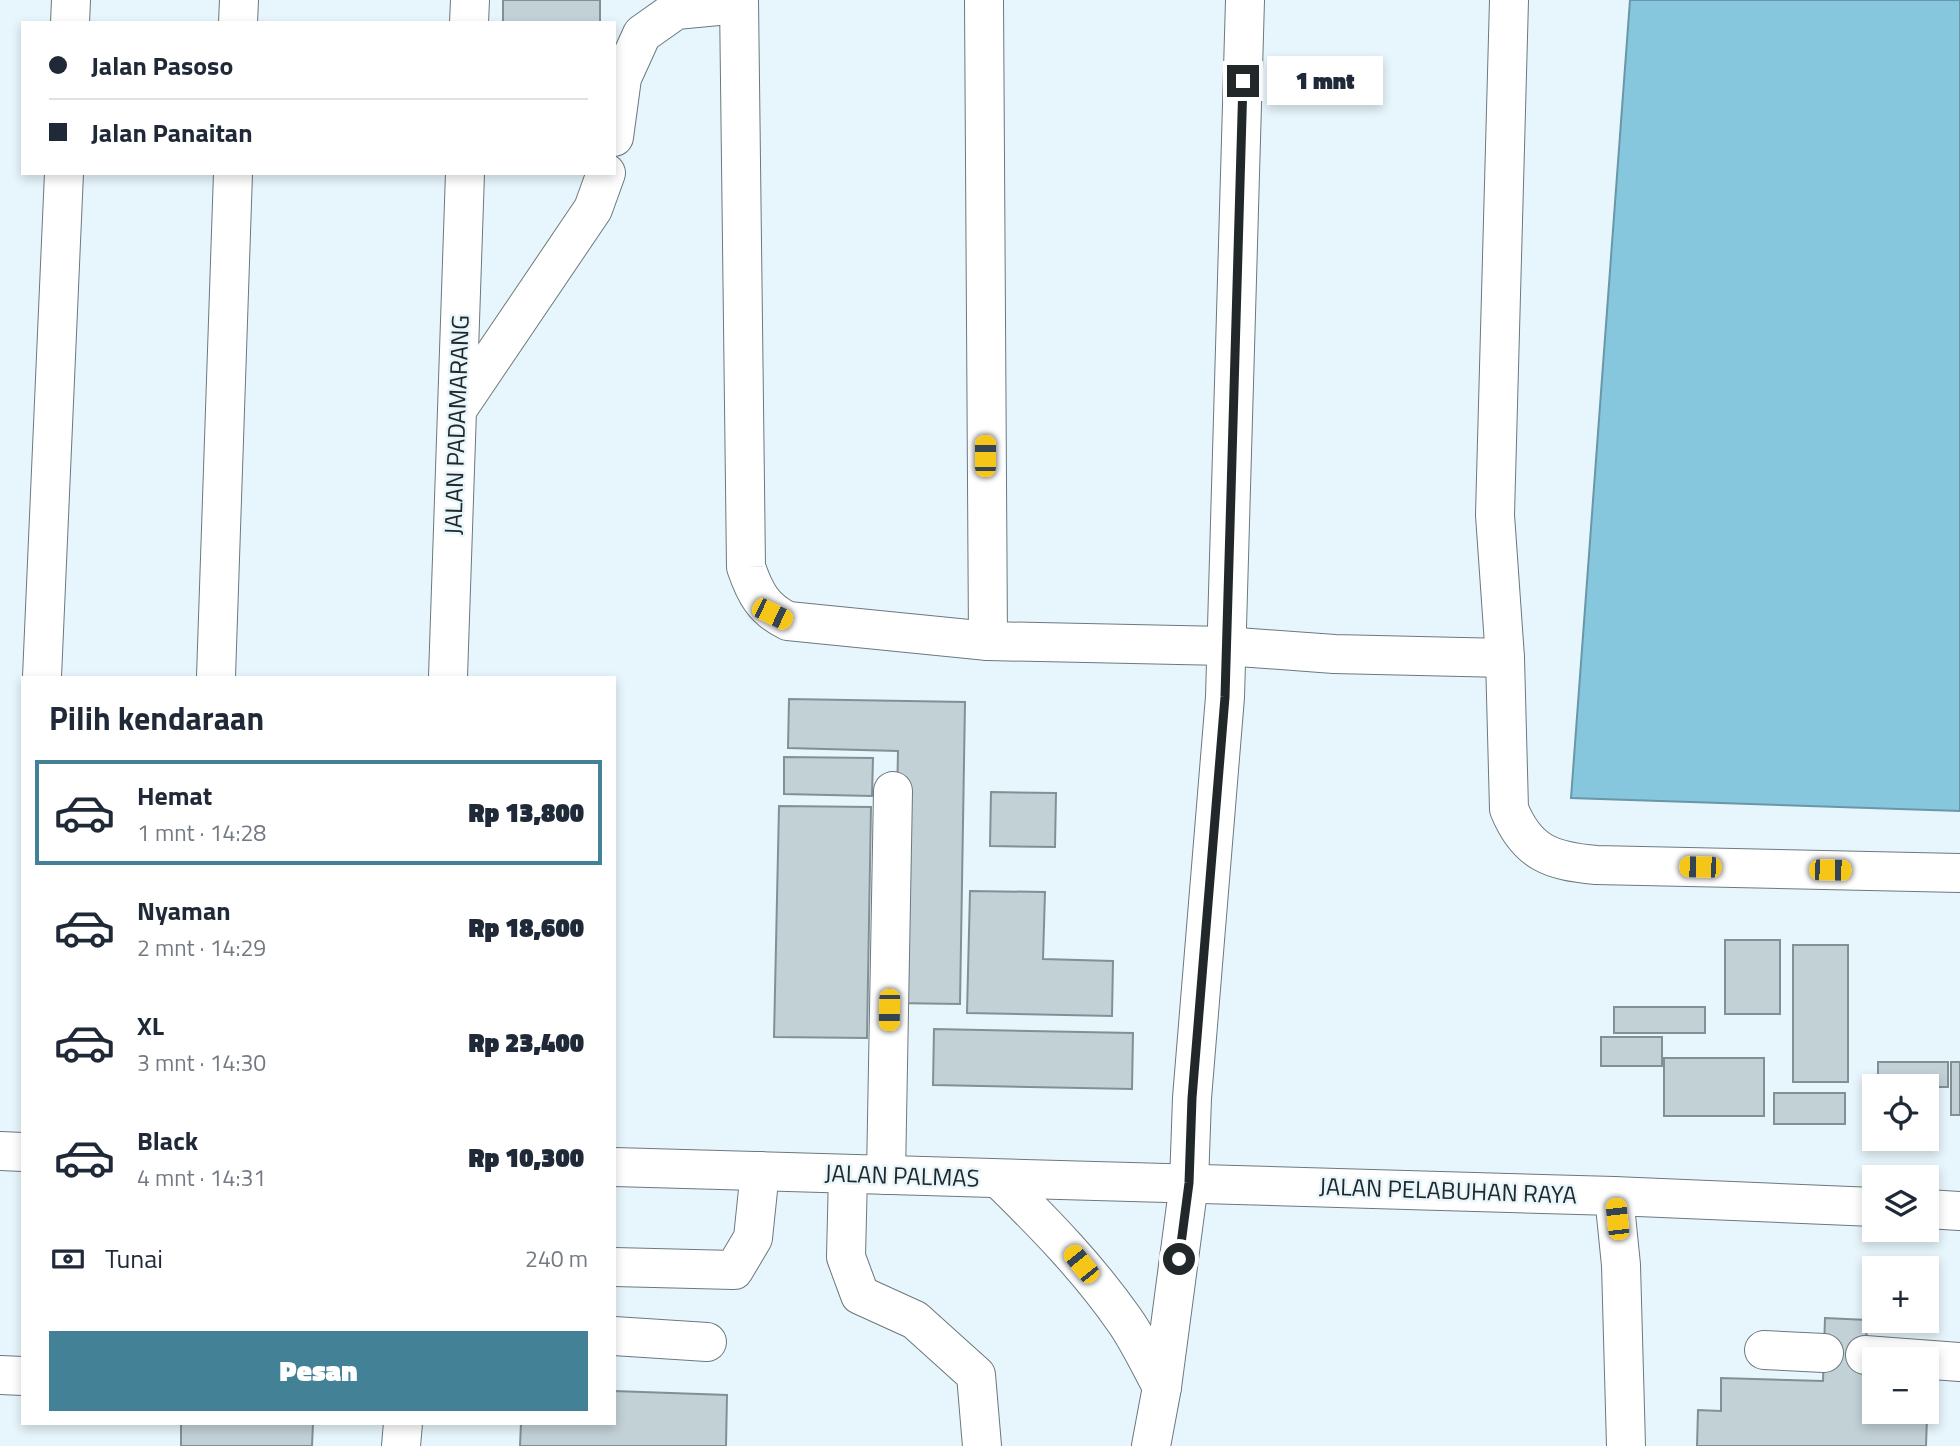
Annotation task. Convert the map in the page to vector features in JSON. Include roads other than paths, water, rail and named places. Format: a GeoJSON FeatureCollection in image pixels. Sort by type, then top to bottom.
{"type":"FeatureCollection","features":[{"type":"Feature","properties":{"kind":"street"},"geometry":{"type":"LineString","coordinates":[[71,0],[71,21]]}},
{"type":"Feature","properties":{"kind":"street"},"geometry":{"type":"LineString","coordinates":[[238,21],[239,0]]}},
{"type":"Feature","properties":{"kind":"street"},"geometry":{"type":"LineString","coordinates":[[469,21],[470,0]]}},
{"type":"Feature","properties":{"kind":"street"},"geometry":{"type":"LineString","coordinates":[[984,0],[985,536],[988,641]]}},
{"type":"Feature","properties":{"kind":"street"},"geometry":{"type":"LineString","coordinates":[[1151,1446],[1162,1387],[1189,1183],[1192,1098],[1225,697],[1245,0]]}},
{"type":"Feature","properties":{"kind":"street"},"geometry":{"type":"LineString","coordinates":[[1509,0],[1495,515],[1505,658],[1509,809],[1518,832],[1538,851],[1561,862],[1960,873]]}},
{"type":"Feature","properties":{"kind":"street"},"geometry":{"type":"LineString","coordinates":[[616,122],[622,78],[642,34],[676,10],[739,2],[746,568],[754,591],[772,614],[788,621],[988,641],[1225,646],[1334,654],[1505,658]]}},
{"type":"Feature","properties":{"kind":"street"},"geometry":{"type":"LineString","coordinates":[[41,676],[64,175]]}},
{"type":"Feature","properties":{"kind":"street"},"geometry":{"type":"LineString","coordinates":[[216,676],[233,175]]}},
{"type":"Feature","properties":{"kind":"street","name":"JALAN PADAMARANG"},"geometry":{"type":"LineString","coordinates":[[448,676],[465,175]]}},
{"type":"Feature","properties":{"kind":"street"},"geometry":{"type":"LineString","coordinates":[[459,407],[593,209],[605,175]]}},
{"type":"Feature","properties":{"kind":"street"},"geometry":{"type":"LineString","coordinates":[[886,1175],[893,791]]}},
{"type":"Feature","properties":{"kind":"street"},"geometry":{"type":"LineString","coordinates":[[0,1152],[21,1152]]}},
{"type":"Feature","properties":{"kind":"street","name":"JALAN PALMAS"},"geometry":{"type":"LineString","coordinates":[[616,1167],[1189,1183]]}},
{"type":"Feature","properties":{"kind":"street"},"geometry":{"type":"LineString","coordinates":[[616,1267],[734,1270],[753,1238],[760,1171]]}},
{"type":"Feature","properties":{"kind":"street"},"geometry":{"type":"LineString","coordinates":[[848,1174],[846,1257],[859,1295],[915,1320],[976,1375],[982,1446]]}},
{"type":"Feature","properties":{"kind":"street"},"geometry":{"type":"LineString","coordinates":[[999,1179],[1064,1243],[1098,1285],[1126,1323],[1162,1387]]}},
{"type":"Feature","properties":{"kind":"street","name":"JALAN PELABUHAN RAYA"},"geometry":{"type":"LineString","coordinates":[[1189,1183],[1862,1206]]}},
{"type":"Feature","properties":{"kind":"street"},"geometry":{"type":"LineString","coordinates":[[1614,1196],[1621,1265],[1626,1446]]}},
{"type":"Feature","properties":{"kind":"street"},"geometry":{"type":"LineString","coordinates":[[1939,1209],[1960,1210]]}},
{"type":"Feature","properties":{"kind":"street"},"geometry":{"type":"LineString","coordinates":[[616,1336],[707,1342]]}},
{"type":"Feature","properties":{"kind":"street"},"geometry":{"type":"LineString","coordinates":[[1764,1350],[1824,1353]]}},
{"type":"Feature","properties":{"kind":"street"},"geometry":{"type":"LineString","coordinates":[[1939,1360],[1960,1362]]}},
{"type":"Feature","properties":{"kind":"street"},"geometry":{"type":"LineString","coordinates":[[0,1375],[21,1376]]}},
{"type":"Feature","properties":{"kind":"street"},"geometry":{"type":"LineString","coordinates":[[401,1446],[404,1425]]}},
{"type":"Feature","properties":{"kind":"water"},"geometry":{"type":"Polygon","coordinates":[[[1630,0],[1960,0],[1960,811],[1571,798],[1630,0]]]}}]}
